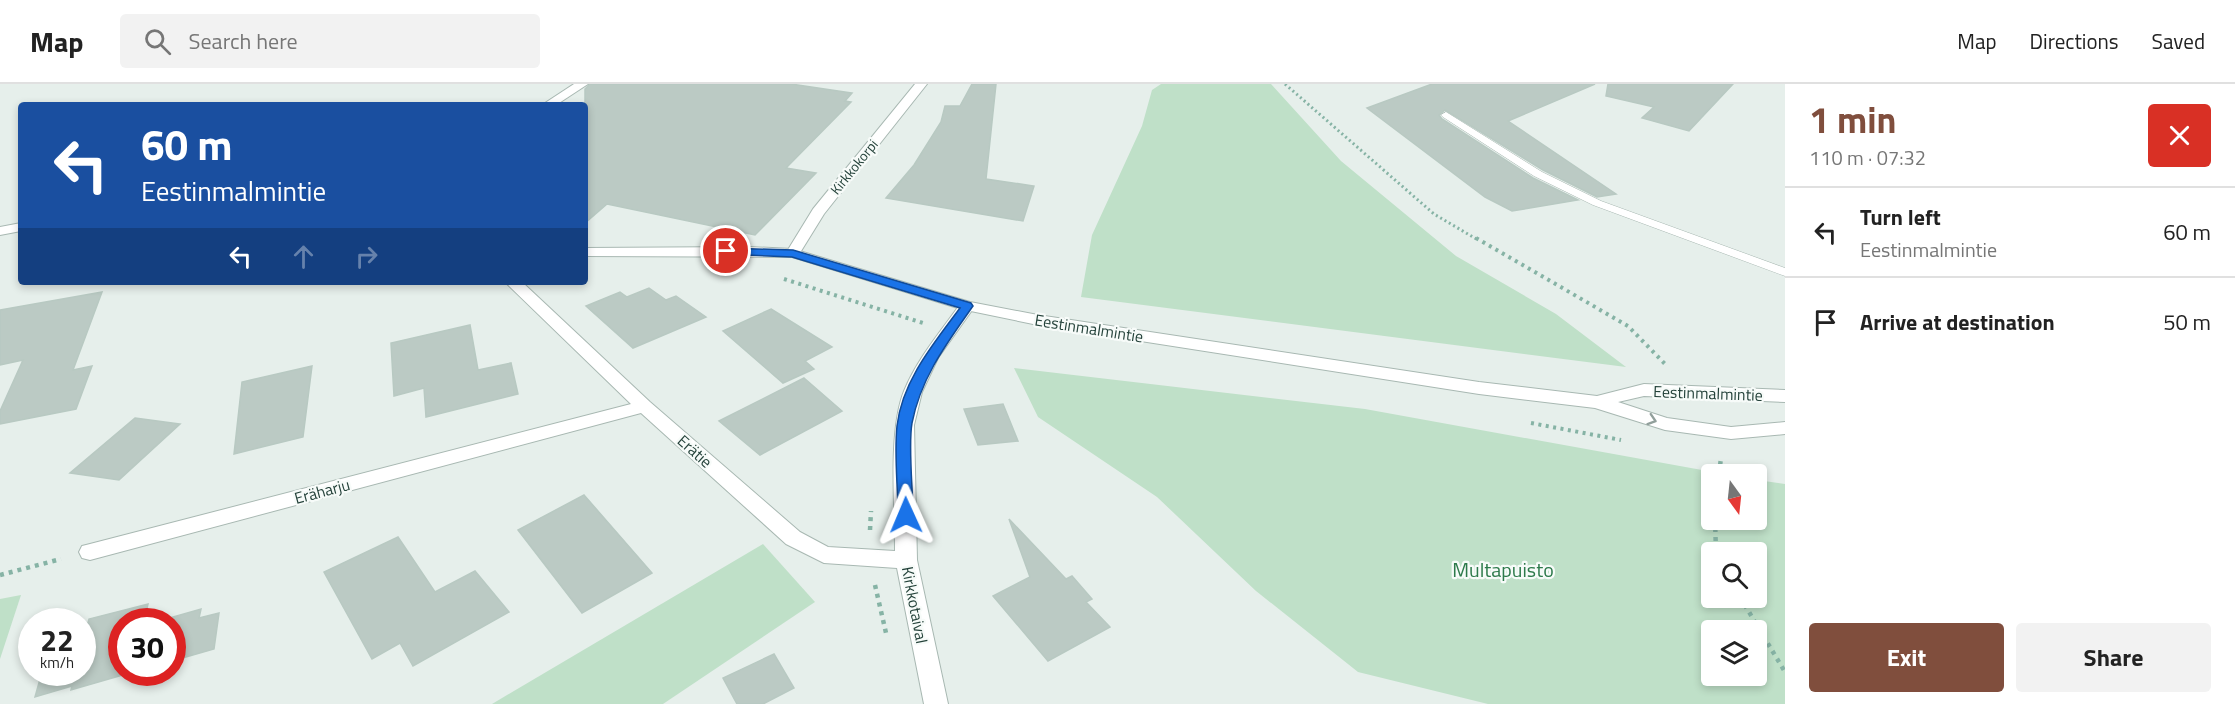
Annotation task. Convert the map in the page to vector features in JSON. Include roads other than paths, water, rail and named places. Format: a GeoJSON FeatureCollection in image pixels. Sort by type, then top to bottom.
{"type":"FeatureCollection","features":[{"type":"Feature","properties":{"kind":"street"},"geometry":{"type":"LineString","coordinates":[[553,102],[582,84]]}},
{"type":"Feature","properties":{"kind":"street","name":"Kirkkokorpi"},"geometry":{"type":"LineString","coordinates":[[793,254],[818,212],[921,84]]}},
{"type":"Feature","properties":{"kind":"street"},"geometry":{"type":"LineString","coordinates":[[0,231],[18,228]]}},
{"type":"Feature","properties":{"kind":"street","name":"Eestinmalmintie"},"geometry":{"type":"LineString","coordinates":[[588,252],[749,251],[793,254],[967,306],[1038,320],[1455,384],[1597,402],[1665,424],[1731,433],[1785,428]]}},
{"type":"Feature","properties":{"kind":"street","name":"Erätie"},"geometry":{"type":"LineString","coordinates":[[516,285],[644,406],[793,538],[824,555],[906,560]]}},
{"type":"Feature","properties":{"kind":"street","name":"Kirkkotaival"},"geometry":{"type":"LineString","coordinates":[[936,704],[906,560],[904,425],[914,392],[930,358],[967,306]]}},
{"type":"Feature","properties":{"kind":"street","name":"Eestinmalmintie"},"geometry":{"type":"LineString","coordinates":[[1597,402],[1644,390],[1785,396]]}},
{"type":"Feature","properties":{"kind":"street","name":"Eräharju"},"geometry":{"type":"LineString","coordinates":[[90,552],[644,406]]}},
{"type":"Feature","properties":{"kind":"lane"},"geometry":{"type":"LineString","coordinates":[[1446,115],[1538,174],[1597,203],[1785,272]]}},
{"type":"Feature","properties":{"kind":"park label","name":"Multapuisto"},"geometry":{"type":"Point","coordinates":[1503,570]}}]}
